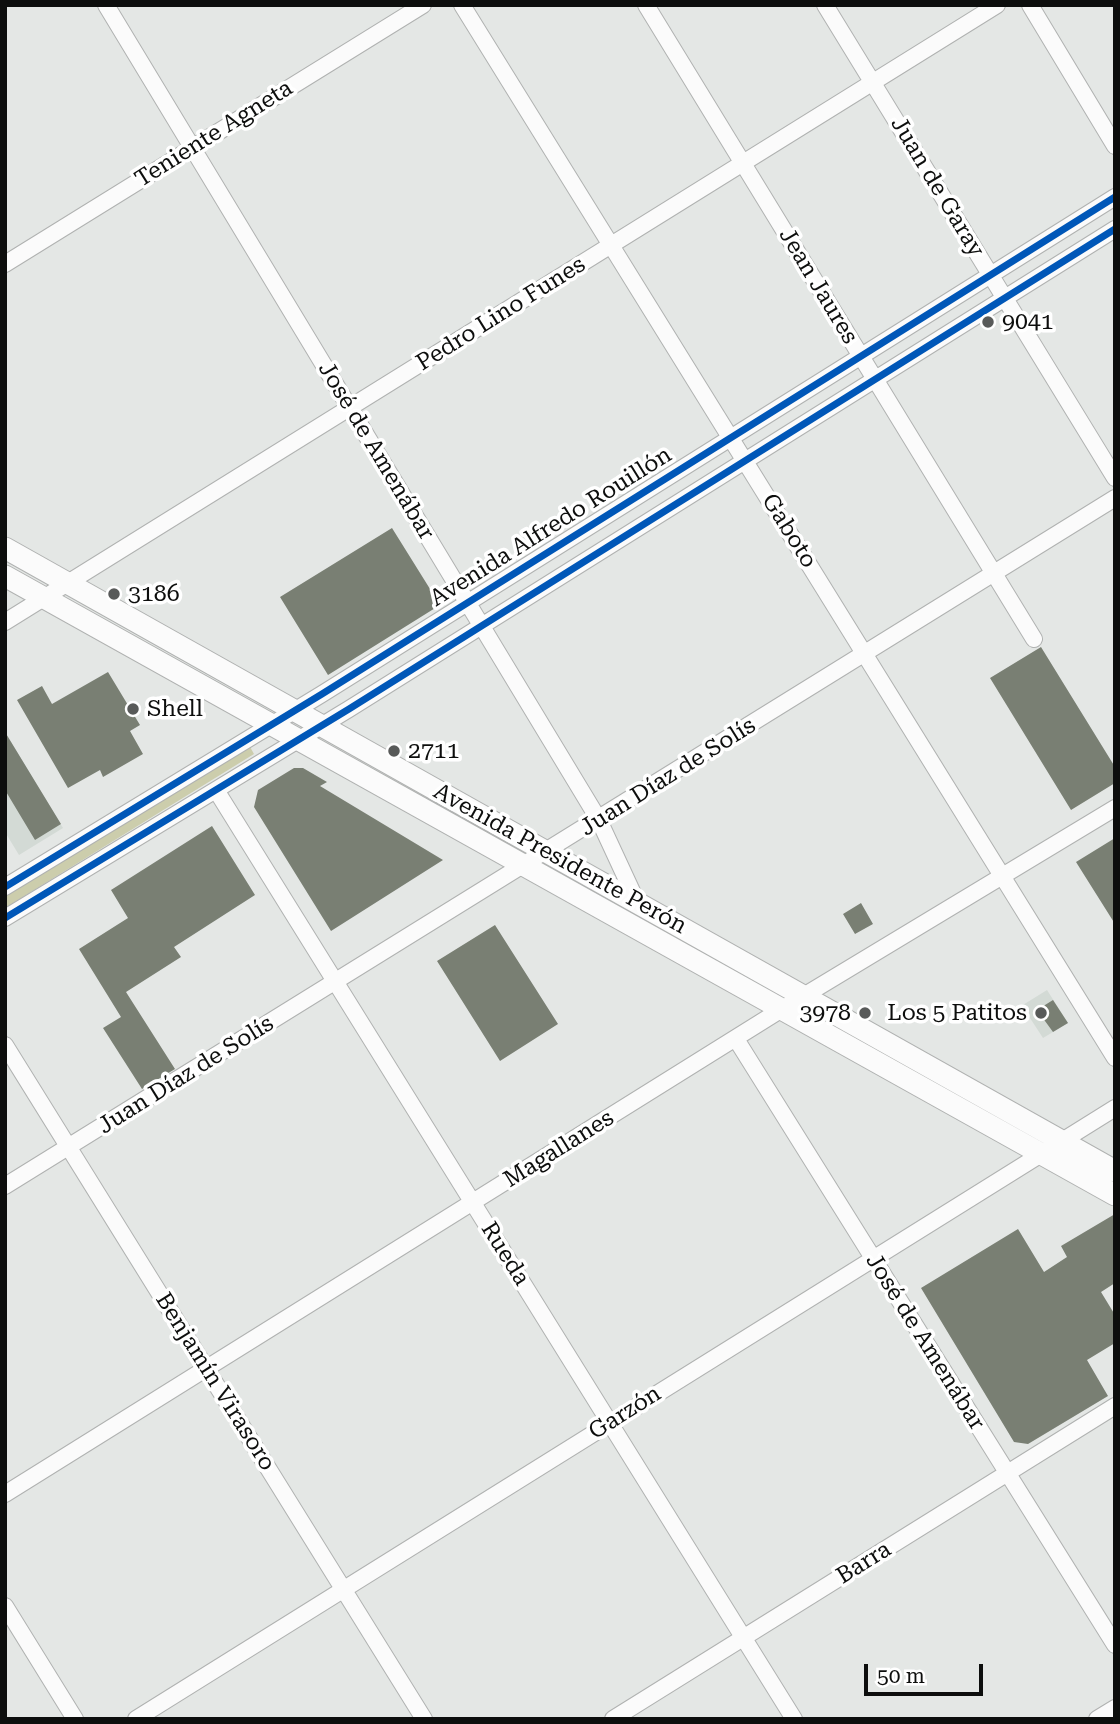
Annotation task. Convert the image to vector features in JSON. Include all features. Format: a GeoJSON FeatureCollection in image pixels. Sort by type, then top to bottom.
{"type":"FeatureCollection","features":[{"type":"Feature","properties":{"kind":"main road","name":"Avenida Presidente Perón"},"geometry":{"type":"LineString","coordinates":[[5,548],[1115,1171]]}},
{"type":"Feature","properties":{"kind":"main road","name":"Avenida Presidente Perón"},"geometry":{"type":"LineString","coordinates":[[5,576],[1115,1195]]}},
{"type":"Feature","properties":{"kind":"street","name":"José de Amenábar"},"geometry":{"type":"LineString","coordinates":[[106,5],[599,820],[637,902]]}},
{"type":"Feature","properties":{"kind":"street","name":"Teniente Agneta"},"geometry":{"type":"LineString","coordinates":[[5,264],[423,5]]}},
{"type":"Feature","properties":{"kind":"street","name":"Gaboto"},"geometry":{"type":"LineString","coordinates":[[462,5],[1115,1058]]}},
{"type":"Feature","properties":{"kind":"street","name":"Jean Jaures"},"geometry":{"type":"LineString","coordinates":[[646,5],[1034,639]]}},
{"type":"Feature","properties":{"kind":"street","name":"Juan de Garay"},"geometry":{"type":"LineString","coordinates":[[825,5],[1115,478]]}},
{"type":"Feature","properties":{"kind":"street","name":"Pedro Lino Funes"},"geometry":{"type":"LineString","coordinates":[[5,622],[997,5]]}},
{"type":"Feature","properties":{"kind":"street"},"geometry":{"type":"LineString","coordinates":[[1030,5],[1115,146]]}},
{"type":"Feature","properties":{"kind":"street","name":"Avenida Alfredo Rouillón"},"geometry":{"type":"LineString","coordinates":[[5,887],[1115,197]]}},
{"type":"Feature","properties":{"kind":"street","name":"Avenida Alfredo Rouillón"},"geometry":{"type":"LineString","coordinates":[[5,918],[299,740],[1115,229]]}},
{"type":"Feature","properties":{"kind":"street","name":"Juan Díaz de Solís"},"geometry":{"type":"LineString","coordinates":[[5,1186],[548,852],[1115,498]]}},
{"type":"Feature","properties":{"kind":"street","name":"Rueda"},"geometry":{"type":"LineString","coordinates":[[216,790],[794,1719]]}},
{"type":"Feature","properties":{"kind":"street","name":"Magallanes"},"geometry":{"type":"LineString","coordinates":[[5,1494],[782,1009],[1115,808]]}},
{"type":"Feature","properties":{"kind":"street","name":"José de Amenábar"},"geometry":{"type":"LineString","coordinates":[[736,1038],[1115,1645]]}},
{"type":"Feature","properties":{"kind":"street","name":"Benjamín Virasoro"},"geometry":{"type":"LineString","coordinates":[[5,1045],[424,1719]]}},
{"type":"Feature","properties":{"kind":"street","name":"Garzón"},"geometry":{"type":"LineString","coordinates":[[136,1719],[1115,1108]]}},
{"type":"Feature","properties":{"kind":"street","name":"Barra"},"geometry":{"type":"LineString","coordinates":[[614,1719],[1115,1406]]}},
{"type":"Feature","properties":{"kind":"street"},"geometry":{"type":"LineString","coordinates":[[5,1606],[75,1719]]}},
{"type":"Feature","properties":{"kind":"street"},"geometry":{"type":"LineString","coordinates":[[1097,1719],[1115,1708]]}},
{"type":"Feature","properties":{"kind":"shaded area"},"geometry":{"type":"Polygon","coordinates":[[[5,732],[63,828],[19,855],[5,832],[5,732]]]}},
{"type":"Feature","properties":{"kind":"shaded area","name":"Los 5 Patitos"},"geometry":{"type":"Polygon","coordinates":[[[1047,990],[1068,1023],[1043,1038],[1030,1018],[1026,1021],[1018,1008],[1047,990]]]}},
{"type":"Feature","properties":{"kind":"green space"},"geometry":{"type":"Polygon","coordinates":[[[249,745],[254,754],[5,908],[5,896],[249,745]]]}},
{"type":"Feature","properties":{"kind":"building"},"geometry":{"type":"Polygon","coordinates":[[[392,528],[440,605],[328,675],[280,597],[392,528]]]}},
{"type":"Feature","properties":{"kind":"building"},"geometry":{"type":"Polygon","coordinates":[[[1041,647],[1115,767],[1115,783],[1071,810],[990,678],[1041,647]]]}},
{"type":"Feature","properties":{"kind":"building"},"geometry":{"type":"Polygon","coordinates":[[[108,672],[140,725],[130,731],[143,754],[103,777],[100,770],[68,788],[17,700],[42,686],[52,704],[108,672]]]}},
{"type":"Feature","properties":{"kind":"building"},"geometry":{"type":"Polygon","coordinates":[[[5,732],[61,824],[35,840],[5,790],[5,732]]]}},
{"type":"Feature","properties":{"kind":"building"},"geometry":{"type":"Polygon","coordinates":[[[294,768],[303,768],[327,782],[320,786],[443,860],[331,931],[254,807],[258,790],[294,768]]]}},
{"type":"Feature","properties":{"kind":"building"},"geometry":{"type":"Polygon","coordinates":[[[212,826],[255,895],[174,947],[181,957],[126,992],[175,1069],[142,1089],[103,1028],[121,1017],[79,949],[128,918],[111,890],[212,826]]]}},
{"type":"Feature","properties":{"kind":"building"},"geometry":{"type":"Polygon","coordinates":[[[1115,838],[1115,924],[1076,862],[1115,838]]]}},
{"type":"Feature","properties":{"kind":"building"},"geometry":{"type":"Polygon","coordinates":[[[861,903],[873,924],[855,934],[843,914],[861,903]]]}},
{"type":"Feature","properties":{"kind":"building"},"geometry":{"type":"Polygon","coordinates":[[[495,925],[558,1024],[500,1061],[437,961],[495,925]]]}},
{"type":"Feature","properties":{"kind":"building"},"geometry":{"type":"Polygon","coordinates":[[[1053,1000],[1068,1023],[1053,1032],[1037,1010],[1053,1000]]]}},
{"type":"Feature","properties":{"kind":"building"},"geometry":{"type":"Polygon","coordinates":[[[1115,1214],[1115,1283],[1101,1292],[1115,1315],[1115,1343],[1087,1360],[1108,1396],[1028,1444],[1014,1442],[921,1288],[1018,1229],[1044,1272],[1067,1257],[1061,1246],[1115,1214]]]}},
{"type":"Feature","properties":{"kind":"cycle path"},"geometry":{"type":"LineString","coordinates":[[5,887],[322,694],[1115,197]]}},
{"type":"Feature","properties":{"kind":"cycle path"},"geometry":{"type":"LineString","coordinates":[[5,918],[349,709],[1115,229]]}},
{"type":"Feature","properties":{"kind":"place","name":"9041"},"geometry":{"type":"Point","coordinates":[988,322]}},
{"type":"Feature","properties":{"kind":"place","name":"3186"},"geometry":{"type":"Point","coordinates":[114,594]}},
{"type":"Feature","properties":{"kind":"place","name":"Shell"},"geometry":{"type":"Point","coordinates":[133,709]}},
{"type":"Feature","properties":{"kind":"place","name":"2711"},"geometry":{"type":"Point","coordinates":[394,751]}},
{"type":"Feature","properties":{"kind":"place","name":"3978"},"geometry":{"type":"Point","coordinates":[865,1013]}},
{"type":"Feature","properties":{"kind":"place","name":"Los 5 Patitos"},"geometry":{"type":"Point","coordinates":[1041,1013]}}]}
